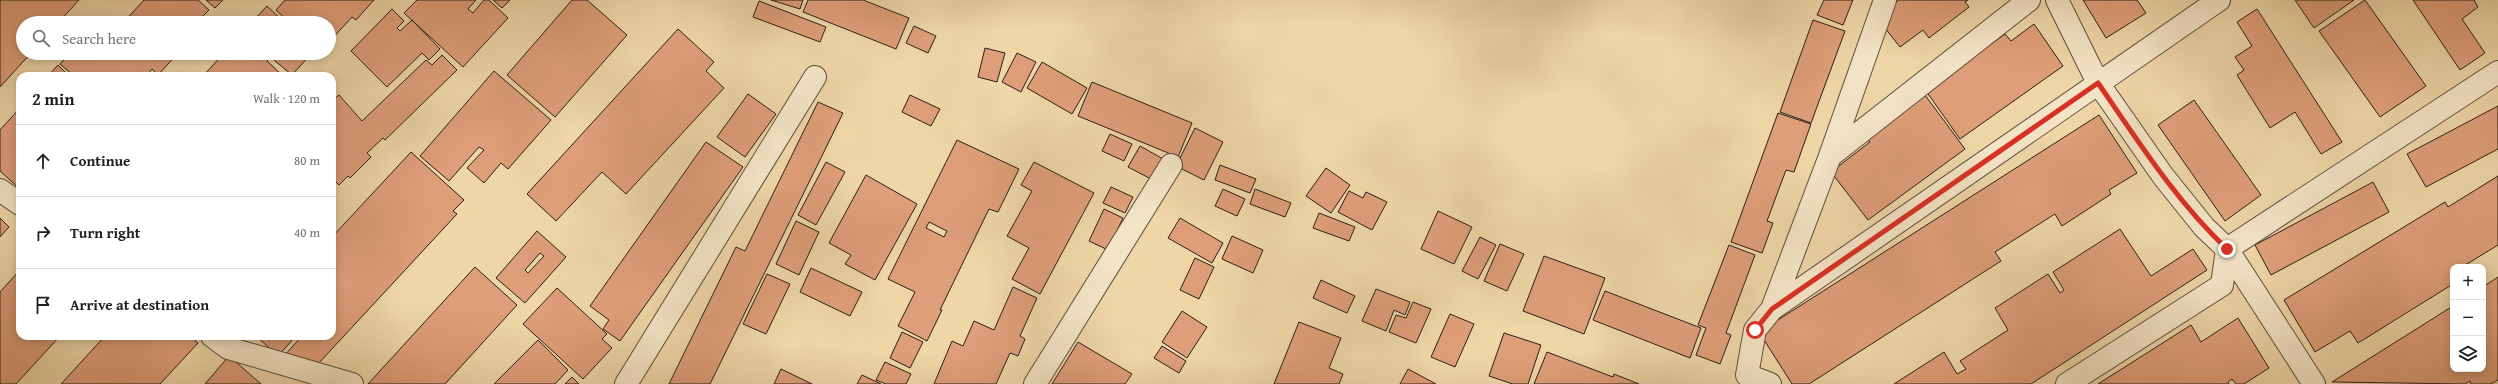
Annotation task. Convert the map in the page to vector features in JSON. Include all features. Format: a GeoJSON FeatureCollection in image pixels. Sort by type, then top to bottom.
{"type":"FeatureCollection","features":[{"type":"Feature","properties":{"kind":"street"},"geometry":{"type":"LineString","coordinates":[[1772,309],[1830,156],[1885,0]]}},
{"type":"Feature","properties":{"kind":"street"},"geometry":{"type":"LineString","coordinates":[[1830,156],[2029,0]]}},
{"type":"Feature","properties":{"kind":"street"},"geometry":{"type":"LineString","coordinates":[[2057,0],[2098,83],[2163,176],[2204,227],[2227,249],[2314,384]]}},
{"type":"Feature","properties":{"kind":"street"},"geometry":{"type":"LineString","coordinates":[[1770,384],[1747,375],[1755,330],[1772,309],[2219,0]]}},
{"type":"Feature","properties":{"kind":"street"},"geometry":{"type":"LineString","coordinates":[[2067,384],[2222,285],[2227,249],[2498,72]]}},
{"type":"Feature","properties":{"kind":"street"},"geometry":{"type":"LineString","coordinates":[[626,384],[814,77]]}},
{"type":"Feature","properties":{"kind":"street"},"geometry":{"type":"LineString","coordinates":[[1035,384],[1171,165]]}},
{"type":"Feature","properties":{"kind":"street"},"geometry":{"type":"LineString","coordinates":[[0,190],[16,201]]}},
{"type":"Feature","properties":{"kind":"street"},"geometry":{"type":"LineString","coordinates":[[217,340],[228,348],[352,384]]}},
{"type":"Feature","properties":{"kind":"building"},"geometry":{"type":"Polygon","coordinates":[[[0,0],[79,0],[64,16],[16,16],[16,60],[25,60],[0,87],[0,0]]]}},
{"type":"Feature","properties":{"kind":"building"},"geometry":{"type":"Polygon","coordinates":[[[144,0],[198,0],[209,10],[203,16],[129,16],[144,0]]]}},
{"type":"Feature","properties":{"kind":"building"},"geometry":{"type":"Polygon","coordinates":[[[206,0],[223,0],[215,8],[206,0]]]}},
{"type":"Feature","properties":{"kind":"building"},"geometry":{"type":"Polygon","coordinates":[[[285,0],[374,0],[356,20],[352,17],[336,34],[336,16],[282,16],[276,10],[285,0]]]}},
{"type":"Feature","properties":{"kind":"building"},"geometry":{"type":"Polygon","coordinates":[[[417,0],[476,0],[468,9],[473,13],[484,0],[489,0],[508,18],[463,67],[404,13],[417,0]]]}},
{"type":"Feature","properties":{"kind":"building"},"geometry":{"type":"Polygon","coordinates":[[[493,0],[510,0],[502,8],[493,0]]]}},
{"type":"Feature","properties":{"kind":"building"},"geometry":{"type":"Polygon","coordinates":[[[572,0],[587,0],[627,35],[555,117],[507,75],[572,0]]]}},
{"type":"Feature","properties":{"kind":"building"},"geometry":{"type":"Polygon","coordinates":[[[771,0],[803,0],[800,9],[771,0]]]}},
{"type":"Feature","properties":{"kind":"building"},"geometry":{"type":"Polygon","coordinates":[[[808,0],[863,0],[909,18],[896,49],[803,12],[808,0]]]}},
{"type":"Feature","properties":{"kind":"building"},"geometry":{"type":"Polygon","coordinates":[[[1824,0],[1853,0],[1843,25],[1817,15],[1824,0]]]}},
{"type":"Feature","properties":{"kind":"building"},"geometry":{"type":"Polygon","coordinates":[[[1899,0],[1968,0],[1965,2],[1969,7],[1929,38],[1923,30],[1900,47],[1881,23],[1884,11],[1899,0]]]}},
{"type":"Feature","properties":{"kind":"building"},"geometry":{"type":"Polygon","coordinates":[[[2083,0],[2137,0],[2146,13],[2106,38],[2083,0]]]}},
{"type":"Feature","properties":{"kind":"building"},"geometry":{"type":"Polygon","coordinates":[[[2295,0],[2354,0],[2314,28],[2295,0]]]}},
{"type":"Feature","properties":{"kind":"building"},"geometry":{"type":"Polygon","coordinates":[[[2365,0],[2426,86],[2380,117],[2319,31],[2365,0]]]}},
{"type":"Feature","properties":{"kind":"building"},"geometry":{"type":"Polygon","coordinates":[[[2413,0],[2474,0],[2478,7],[2462,19],[2485,53],[2460,70],[2413,0]]]}},
{"type":"Feature","properties":{"kind":"building"},"geometry":{"type":"Polygon","coordinates":[[[759,1],[826,27],[820,42],[753,17],[759,1]]]}},
{"type":"Feature","properties":{"kind":"building"},"geometry":{"type":"Polygon","coordinates":[[[267,6],[278,16],[258,16],[267,6]]]}},
{"type":"Feature","properties":{"kind":"building"},"geometry":{"type":"Polygon","coordinates":[[[392,9],[404,21],[397,28],[400,31],[412,20],[440,49],[429,60],[422,53],[387,87],[351,51],[392,9]]]}},
{"type":"Feature","properties":{"kind":"building"},"geometry":{"type":"Polygon","coordinates":[[[2257,9],[2342,142],[2321,154],[2295,112],[2270,128],[2237,75],[2244,70],[2235,57],[2252,46],[2237,22],[2257,9]]]}},
{"type":"Feature","properties":{"kind":"building"},"geometry":{"type":"Polygon","coordinates":[[[1813,20],[1845,31],[1811,123],[1780,112],[1813,20]]]}},
{"type":"Feature","properties":{"kind":"building"},"geometry":{"type":"Polygon","coordinates":[[[2034,24],[2063,66],[1960,139],[1926,91],[2005,34],[2011,41],[2034,24]]]}},
{"type":"Feature","properties":{"kind":"building"},"geometry":{"type":"Polygon","coordinates":[[[914,26],[936,36],[928,53],[906,43],[914,26]]]}},
{"type":"Feature","properties":{"kind":"building"},"geometry":{"type":"Polygon","coordinates":[[[678,29],[714,62],[706,71],[724,88],[626,194],[602,172],[556,221],[527,194],[678,29]]]}},
{"type":"Feature","properties":{"kind":"building"},"geometry":{"type":"Polygon","coordinates":[[[985,48],[1005,53],[997,82],[978,77],[985,48]]]}},
{"type":"Feature","properties":{"kind":"building"},"geometry":{"type":"Polygon","coordinates":[[[1017,53],[1036,62],[1021,92],[1002,82],[1017,53]]]}},
{"type":"Feature","properties":{"kind":"building"},"geometry":{"type":"Polygon","coordinates":[[[442,55],[457,70],[385,140],[383,138],[367,153],[371,157],[350,178],[348,176],[339,185],[336,182],[336,98],[339,95],[362,121],[426,60],[432,65],[442,55]]]}},
{"type":"Feature","properties":{"kind":"building"},"geometry":{"type":"Polygon","coordinates":[[[64,60],[172,60],[161,72],[155,72],[152,69],[149,72],[69,72],[60,64],[64,60]]]}},
{"type":"Feature","properties":{"kind":"building"},"geometry":{"type":"Polygon","coordinates":[[[218,60],[268,60],[267,61],[279,72],[207,72],[218,60]]]}},
{"type":"Feature","properties":{"kind":"building"},"geometry":{"type":"Polygon","coordinates":[[[274,60],[306,60],[295,72],[288,72],[274,60]]]}},
{"type":"Feature","properties":{"kind":"building"},"geometry":{"type":"Polygon","coordinates":[[[1042,62],[1087,88],[1072,114],[1027,88],[1042,62]]]}},
{"type":"Feature","properties":{"kind":"building"},"geometry":{"type":"Polygon","coordinates":[[[58,65],[65,72],[52,72],[58,65]]]}},
{"type":"Feature","properties":{"kind":"building"},"geometry":{"type":"Polygon","coordinates":[[[494,71],[551,120],[508,169],[501,163],[484,183],[467,168],[484,150],[479,147],[449,181],[420,156],[494,71]]]}},
{"type":"Feature","properties":{"kind":"building"},"geometry":{"type":"Polygon","coordinates":[[[1092,82],[1192,123],[1178,157],[1078,116],[1092,82]]]}},
{"type":"Feature","properties":{"kind":"building"},"geometry":{"type":"Polygon","coordinates":[[[1922,91],[1965,149],[1868,220],[1831,172],[1870,142],[1864,135],[1922,91]]]}},
{"type":"Feature","properties":{"kind":"building"},"geometry":{"type":"Polygon","coordinates":[[[748,94],[776,114],[745,157],[717,137],[748,94]]]}},
{"type":"Feature","properties":{"kind":"building"},"geometry":{"type":"Polygon","coordinates":[[[910,95],[940,109],[931,126],[902,112],[910,95]]]}},
{"type":"Feature","properties":{"kind":"building"},"geometry":{"type":"Polygon","coordinates":[[[2194,100],[2261,195],[2225,221],[2158,125],[2194,100]]]}},
{"type":"Feature","properties":{"kind":"building"},"geometry":{"type":"Polygon","coordinates":[[[818,102],[843,113],[710,384],[669,384],[736,247],[745,251],[818,102]]]}},
{"type":"Feature","properties":{"kind":"building"},"geometry":{"type":"Polygon","coordinates":[[[2498,106],[2498,149],[2426,187],[2407,154],[2498,106]]]}},
{"type":"Feature","properties":{"kind":"building"},"geometry":{"type":"Polygon","coordinates":[[[16,112],[16,185],[0,171],[0,130],[16,112]]]}},
{"type":"Feature","properties":{"kind":"building"},"geometry":{"type":"Polygon","coordinates":[[[1778,113],[1811,124],[1794,172],[1786,170],[1767,221],[1773,223],[1762,253],[1731,242],[1778,113]]]}},
{"type":"Feature","properties":{"kind":"building"},"geometry":{"type":"Polygon","coordinates":[[[2099,115],[2137,173],[2109,190],[2111,194],[2062,226],[2055,214],[1995,252],[2001,261],[1809,384],[1792,384],[1759,332],[2099,115]]]}},
{"type":"Feature","properties":{"kind":"building"},"geometry":{"type":"Polygon","coordinates":[[[1195,128],[1223,142],[1204,180],[1176,166],[1195,128]]]}},
{"type":"Feature","properties":{"kind":"building"},"geometry":{"type":"Polygon","coordinates":[[[1110,134],[1132,144],[1124,161],[1102,151],[1110,134]]]}},
{"type":"Feature","properties":{"kind":"building"},"geometry":{"type":"Polygon","coordinates":[[[957,140],[1019,169],[998,212],[989,209],[940,310],[942,310],[927,341],[898,326],[915,292],[888,279],[957,140]],[[929,222],[926,228],[944,237],[947,231],[929,222]]]}},
{"type":"Feature","properties":{"kind":"building"},"geometry":{"type":"Polygon","coordinates":[[[706,142],[743,167],[620,341],[603,329],[609,320],[590,306],[706,142]]]}},
{"type":"Feature","properties":{"kind":"building"},"geometry":{"type":"Polygon","coordinates":[[[1140,146],[1165,160],[1153,180],[1128,167],[1140,146]]]}},
{"type":"Feature","properties":{"kind":"building"},"geometry":{"type":"Polygon","coordinates":[[[411,152],[464,200],[453,211],[457,214],[305,378],[283,357],[298,340],[336,340],[336,233],[411,152]]]}},
{"type":"Feature","properties":{"kind":"building"},"geometry":{"type":"Polygon","coordinates":[[[826,162],[845,172],[816,225],[798,215],[826,162]]]}},
{"type":"Feature","properties":{"kind":"building"},"geometry":{"type":"Polygon","coordinates":[[[1034,162],[1094,193],[1040,294],[1012,279],[1029,248],[1007,236],[1032,191],[1021,185],[1034,162]]]}},
{"type":"Feature","properties":{"kind":"building"},"geometry":{"type":"Polygon","coordinates":[[[1220,165],[1256,179],[1250,193],[1215,180],[1220,165]]]}},
{"type":"Feature","properties":{"kind":"building"},"geometry":{"type":"Polygon","coordinates":[[[1326,168],[1350,185],[1331,213],[1306,196],[1326,168]]]}},
{"type":"Feature","properties":{"kind":"building"},"geometry":{"type":"Polygon","coordinates":[[[866,175],[917,204],[875,280],[845,264],[851,255],[829,243],[866,175]]]}},
{"type":"Feature","properties":{"kind":"building"},"geometry":{"type":"Polygon","coordinates":[[[2498,176],[2498,245],[2467,264],[2450,264],[2450,286],[2358,343],[2350,331],[2315,352],[2284,300],[2445,202],[2448,207],[2498,176]]]}},
{"type":"Feature","properties":{"kind":"building"},"geometry":{"type":"Polygon","coordinates":[[[2373,182],[2389,212],[2271,275],[2255,245],[2373,182]]]}},
{"type":"Feature","properties":{"kind":"building"},"geometry":{"type":"Polygon","coordinates":[[[1111,187],[1133,197],[1125,213],[1103,203],[1111,187]]]}},
{"type":"Feature","properties":{"kind":"building"},"geometry":{"type":"Polygon","coordinates":[[[1223,189],[1245,199],[1237,216],[1215,206],[1223,189]]]}},
{"type":"Feature","properties":{"kind":"building"},"geometry":{"type":"Polygon","coordinates":[[[1255,189],[1291,203],[1285,217],[1250,204],[1255,189]]]}},
{"type":"Feature","properties":{"kind":"building"},"geometry":{"type":"Polygon","coordinates":[[[1349,191],[1363,198],[1366,192],[1387,202],[1372,230],[1338,212],[1349,191]]]}},
{"type":"Feature","properties":{"kind":"building"},"geometry":{"type":"Polygon","coordinates":[[[1104,209],[1123,218],[1108,250],[1089,241],[1104,209]]]}},
{"type":"Feature","properties":{"kind":"building"},"geometry":{"type":"Polygon","coordinates":[[[1438,211],[1472,227],[1454,264],[1421,249],[1438,211]]]}},
{"type":"Feature","properties":{"kind":"building"},"geometry":{"type":"Polygon","coordinates":[[[1319,213],[1355,227],[1349,241],[1313,228],[1319,213]]]}},
{"type":"Feature","properties":{"kind":"building"},"geometry":{"type":"Polygon","coordinates":[[[0,218],[9,227],[0,237],[0,218]]]}},
{"type":"Feature","properties":{"kind":"building"},"geometry":{"type":"Polygon","coordinates":[[[1180,218],[1223,243],[1212,263],[1168,238],[1180,218]]]}},
{"type":"Feature","properties":{"kind":"building"},"geometry":{"type":"Polygon","coordinates":[[[796,221],[819,232],[799,275],[776,264],[796,221]]]}},
{"type":"Feature","properties":{"kind":"building"},"geometry":{"type":"Polygon","coordinates":[[[2120,229],[2151,276],[2193,249],[2207,270],[2031,384],[1894,384],[1944,352],[1957,374],[1966,369],[1960,361],[2008,330],[1995,308],[2048,274],[2060,293],[2064,290],[2053,272],[2120,229]]]}},
{"type":"Feature","properties":{"kind":"building"},"geometry":{"type":"Polygon","coordinates":[[[537,231],[566,257],[525,303],[496,278],[537,231]],[[540,253],[525,270],[528,273],[544,256],[540,253]]]}},
{"type":"Feature","properties":{"kind":"building"},"geometry":{"type":"Polygon","coordinates":[[[1232,236],[1263,250],[1253,273],[1222,259],[1232,236]]]}},
{"type":"Feature","properties":{"kind":"building"},"geometry":{"type":"Polygon","coordinates":[[[1480,237],[1496,245],[1478,279],[1462,271],[1480,237]]]}},
{"type":"Feature","properties":{"kind":"building"},"geometry":{"type":"Polygon","coordinates":[[[1500,244],[1524,254],[1507,291],[1484,281],[1500,244]]]}},
{"type":"Feature","properties":{"kind":"building"},"geometry":{"type":"Polygon","coordinates":[[[1729,245],[1755,255],[1726,333],[1731,335],[1720,364],[1696,355],[1706,328],[1698,325],[1729,245]]]}},
{"type":"Feature","properties":{"kind":"building"},"geometry":{"type":"Polygon","coordinates":[[[1544,256],[1605,278],[1584,334],[1523,311],[1544,256]]]}},
{"type":"Feature","properties":{"kind":"building"},"geometry":{"type":"Polygon","coordinates":[[[1195,258],[1214,267],[1199,299],[1180,290],[1195,258]]]}},
{"type":"Feature","properties":{"kind":"building"},"geometry":{"type":"Polygon","coordinates":[[[475,267],[517,305],[445,384],[368,384],[475,267]]]}},
{"type":"Feature","properties":{"kind":"building"},"geometry":{"type":"Polygon","coordinates":[[[811,268],[862,292],[850,316],[800,292],[811,268]]]}},
{"type":"Feature","properties":{"kind":"building"},"geometry":{"type":"Polygon","coordinates":[[[16,274],[16,340],[56,340],[16,384],[0,384],[0,292],[16,274]]]}},
{"type":"Feature","properties":{"kind":"building"},"geometry":{"type":"Polygon","coordinates":[[[767,274],[790,284],[766,334],[743,324],[767,274]]]}},
{"type":"Feature","properties":{"kind":"building"},"geometry":{"type":"Polygon","coordinates":[[[2498,277],[2498,380],[2491,384],[2471,384],[2470,381],[2465,384],[2332,382],[2450,308],[2450,372],[2486,372],[2486,285],[2498,277]]]}},
{"type":"Feature","properties":{"kind":"building"},"geometry":{"type":"Polygon","coordinates":[[[1321,280],[1355,296],[1347,313],[1313,298],[1321,280]]]}},
{"type":"Feature","properties":{"kind":"building"},"geometry":{"type":"Polygon","coordinates":[[[1013,287],[1037,298],[1020,336],[1025,339],[1018,356],[1010,353],[996,384],[934,384],[952,341],[963,346],[974,321],[994,330],[1013,287]]]}},
{"type":"Feature","properties":{"kind":"building"},"geometry":{"type":"Polygon","coordinates":[[[557,288],[607,334],[602,339],[612,348],[583,379],[523,324],[557,288]]]}},
{"type":"Feature","properties":{"kind":"building"},"geometry":{"type":"Polygon","coordinates":[[[1376,289],[1410,302],[1405,315],[1394,310],[1386,331],[1362,321],[1376,289]]]}},
{"type":"Feature","properties":{"kind":"building"},"geometry":{"type":"Polygon","coordinates":[[[1605,291],[1701,328],[1690,358],[1593,320],[1605,291]]]}},
{"type":"Feature","properties":{"kind":"building"},"geometry":{"type":"Polygon","coordinates":[[[1413,302],[1431,309],[1416,343],[1389,332],[1396,315],[1406,318],[1413,302]]]}},
{"type":"Feature","properties":{"kind":"building"},"geometry":{"type":"Polygon","coordinates":[[[1182,311],[1207,327],[1187,358],[1162,342],[1182,311]]]}},
{"type":"Feature","properties":{"kind":"building"},"geometry":{"type":"Polygon","coordinates":[[[1450,314],[1474,324],[1455,367],[1431,357],[1450,314]]]}},
{"type":"Feature","properties":{"kind":"building"},"geometry":{"type":"Polygon","coordinates":[[[2238,318],[2269,368],[2244,384],[2236,384],[2232,379],[2228,382],[2229,384],[2098,384],[2191,325],[2201,342],[2238,318]]]}},
{"type":"Feature","properties":{"kind":"building"},"geometry":{"type":"Polygon","coordinates":[[[1299,322],[1341,338],[1329,368],[1343,374],[1339,384],[1274,384],[1299,322]]]}},
{"type":"Feature","properties":{"kind":"building"},"geometry":{"type":"Polygon","coordinates":[[[902,332],[923,342],[910,368],[890,358],[902,332]]]}},
{"type":"Feature","properties":{"kind":"building"},"geometry":{"type":"Polygon","coordinates":[[[1504,333],[1541,345],[1528,384],[1513,384],[1489,376],[1504,333]]]}},
{"type":"Feature","properties":{"kind":"building"},"geometry":{"type":"Polygon","coordinates":[[[101,340],[195,340],[198,343],[160,384],[61,384],[101,340]]]}},
{"type":"Feature","properties":{"kind":"building"},"geometry":{"type":"Polygon","coordinates":[[[260,340],[292,340],[278,356],[260,340]]]}},
{"type":"Feature","properties":{"kind":"building"},"geometry":{"type":"Polygon","coordinates":[[[538,340],[568,370],[555,384],[494,384],[538,340]]]}},
{"type":"Feature","properties":{"kind":"building"},"geometry":{"type":"Polygon","coordinates":[[[1078,342],[1132,374],[1125,384],[1052,384],[1078,342]]]}},
{"type":"Feature","properties":{"kind":"building"},"geometry":{"type":"Polygon","coordinates":[[[1162,346],[1186,361],[1179,373],[1154,358],[1162,346]]]}},
{"type":"Feature","properties":{"kind":"building"},"geometry":{"type":"Polygon","coordinates":[[[1547,352],[1613,377],[1614,374],[1639,384],[1534,384],[1547,352]]]}},
{"type":"Feature","properties":{"kind":"building"},"geometry":{"type":"Polygon","coordinates":[[[229,356],[261,384],[205,384],[229,356]]]}},
{"type":"Feature","properties":{"kind":"building"},"geometry":{"type":"Polygon","coordinates":[[[885,362],[911,374],[906,384],[886,384],[876,380],[885,362]]]}},
{"type":"Feature","properties":{"kind":"building"},"geometry":{"type":"Polygon","coordinates":[[[781,369],[812,384],[774,384],[781,369]]]}},
{"type":"Feature","properties":{"kind":"building"},"geometry":{"type":"Polygon","coordinates":[[[1408,369],[1436,384],[1400,384],[1408,369]]]}},
{"type":"Feature","properties":{"kind":"building"},"geometry":{"type":"Polygon","coordinates":[[[862,375],[881,384],[857,384],[862,375]]]}},
{"type":"Feature","properties":{"kind":"building"},"geometry":{"type":"Polygon","coordinates":[[[572,377],[579,384],[565,384],[572,377]]]}},
{"type":"Feature","properties":{"kind":"route"},"geometry":{"type":"LineString","coordinates":[[1755,330],[1772,309],[2098,83],[2163,176],[2204,227],[2227,249]]}}]}
